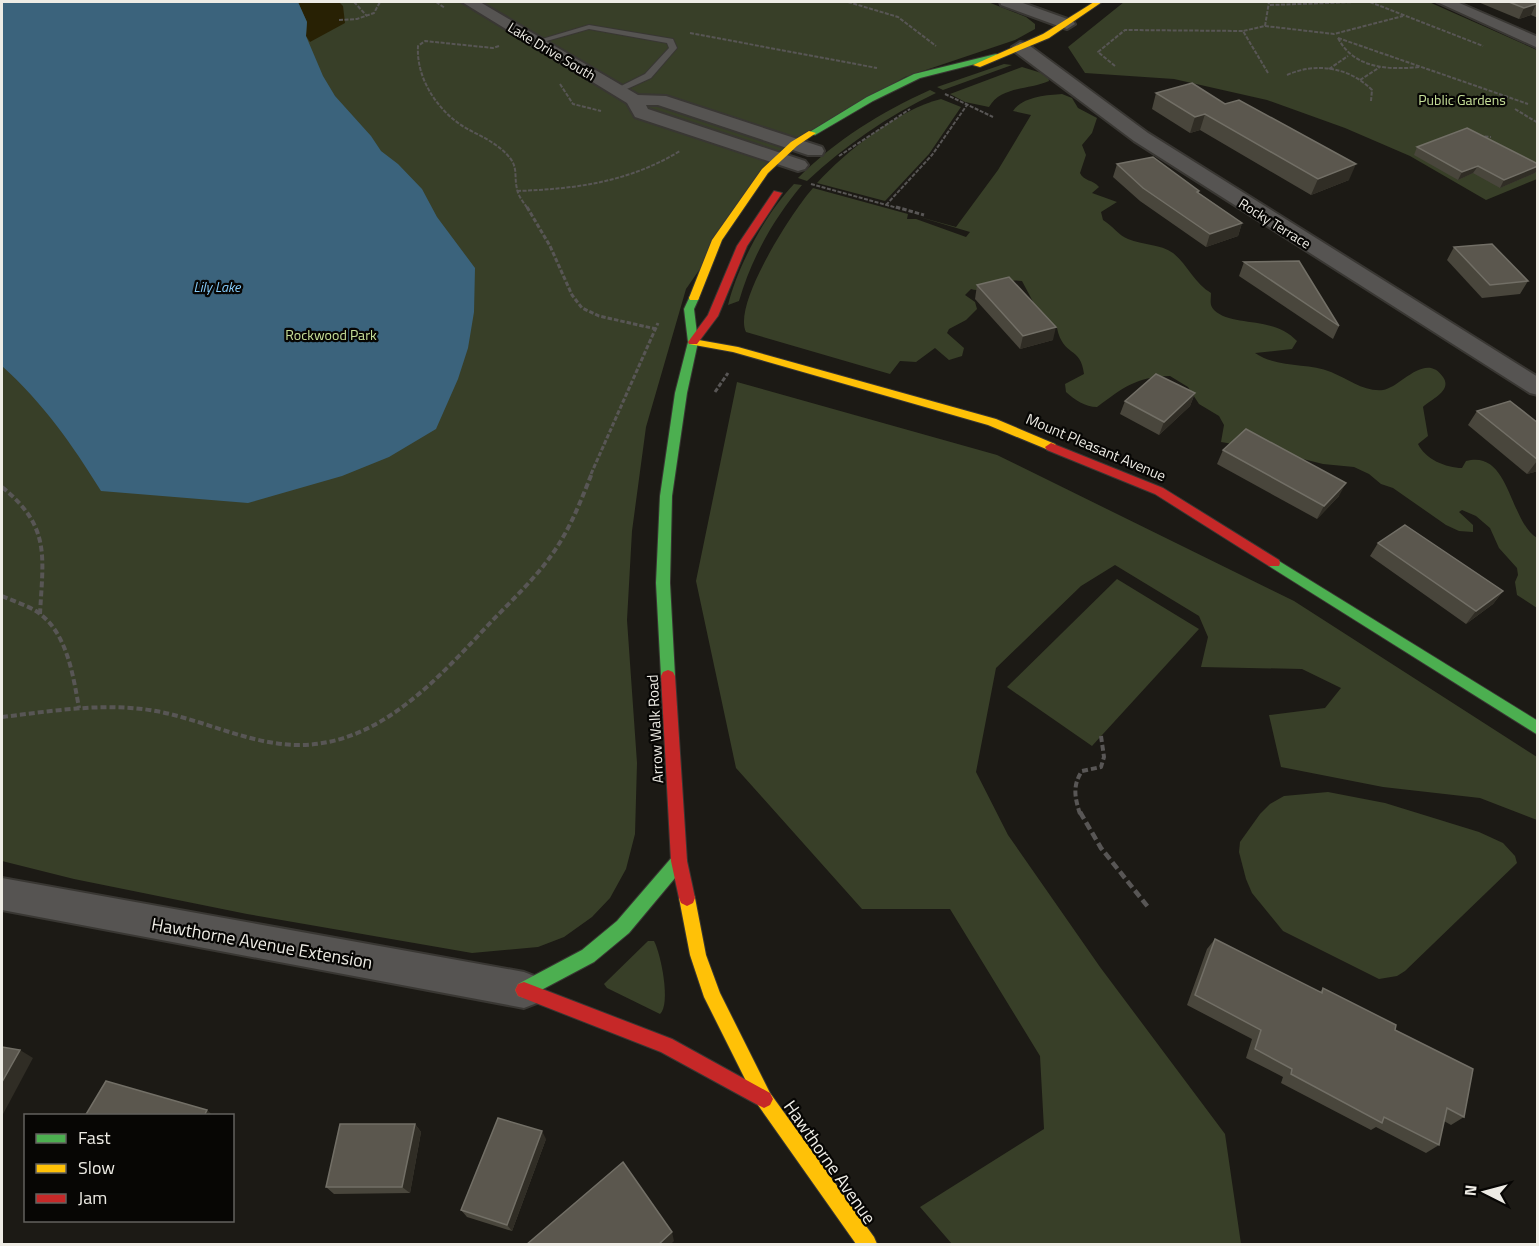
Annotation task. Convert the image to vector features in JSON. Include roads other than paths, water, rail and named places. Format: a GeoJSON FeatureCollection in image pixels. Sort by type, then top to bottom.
{"type":"FeatureCollection","features":[{"type":"Feature","properties":{"kind":"street","name":"Lake Drive South"},"geometry":{"type":"LineString","coordinates":[[470,2],[626,96],[641,113],[798,165]]}},
{"type":"Feature","properties":{"kind":"street"},"geometry":{"type":"LineString","coordinates":[[1007,2],[1067,24]]}},
{"type":"Feature","properties":{"kind":"street"},"geometry":{"type":"LineString","coordinates":[[920,91],[1067,24],[1098,2]]}},
{"type":"Feature","properties":{"kind":"street"},"geometry":{"type":"LineString","coordinates":[[1445,2],[1538,43]]}},
{"type":"Feature","properties":{"kind":"street","name":"Rocky Terrace"},"geometry":{"type":"LineString","coordinates":[[1020,47],[1141,137],[1538,388]]}},
{"type":"Feature","properties":{"kind":"street"},"geometry":{"type":"LineString","coordinates":[[693,342],[689,309],[703,269],[717,240],[765,171],[794,144],[870,99],[917,76],[996,56]]}},
{"type":"Feature","properties":{"kind":"street","name":"Lake Drive South"},"geometry":{"type":"LineString","coordinates":[[626,96],[660,100],[794,144],[820,148]]}},
{"type":"Feature","properties":{"kind":"street"},"geometry":{"type":"LineString","coordinates":[[885,107],[908,103]]}},
{"type":"Feature","properties":{"kind":"street"},"geometry":{"type":"LineString","coordinates":[[693,342],[713,316],[742,246],[798,165],[820,148]]}},
{"type":"Feature","properties":{"kind":"street","name":"Mount Pleasant Avenue"},"geometry":{"type":"LineString","coordinates":[[693,342],[734,349],[992,422],[1159,491],[1538,729]]}},
{"type":"Feature","properties":{"kind":"street","name":"Arrow Walk Road"},"geometry":{"type":"LineString","coordinates":[[693,342],[679,405],[663,523],[663,583],[679,861],[698,955],[713,997],[764,1100]]}},
{"type":"Feature","properties":{"kind":"street"},"geometry":{"type":"LineString","coordinates":[[524,990],[588,956],[623,927],[679,861]]}},
{"type":"Feature","properties":{"kind":"street","name":"Hawthorne Avenue Extension"},"geometry":{"type":"LineString","coordinates":[[2,894],[524,990]]}},
{"type":"Feature","properties":{"kind":"street"},"geometry":{"type":"LineString","coordinates":[[524,990],[666,1045],[764,1100]]}},
{"type":"Feature","properties":{"kind":"street","name":"Hawthorne Avenue"},"geometry":{"type":"LineString","coordinates":[[764,1100],[867,1245]]}},
{"type":"Feature","properties":{"kind":"lane"},"geometry":{"type":"LineString","coordinates":[[536,42],[589,27],[670,41],[673,48],[653,72],[626,96]]}},
{"type":"Feature","properties":{"kind":"water","name":"Lily Lake"},"geometry":{"type":"Polygon","coordinates":[[[2,2],[298,2],[307,22],[306,36],[323,76],[335,96],[371,136],[381,151],[398,164],[422,189],[437,217],[475,268],[474,312],[468,348],[458,379],[436,429],[389,457],[342,476],[248,503],[101,491],[56,425],[31,395],[2,366],[2,2]]]}},
{"type":"Feature","properties":{"kind":"park label","name":"Public Gardens"},"geometry":{"type":"Point","coordinates":[1462,99]}},
{"type":"Feature","properties":{"kind":"park label","name":"Rockwood Park"},"geometry":{"type":"Point","coordinates":[331,334]}}]}
